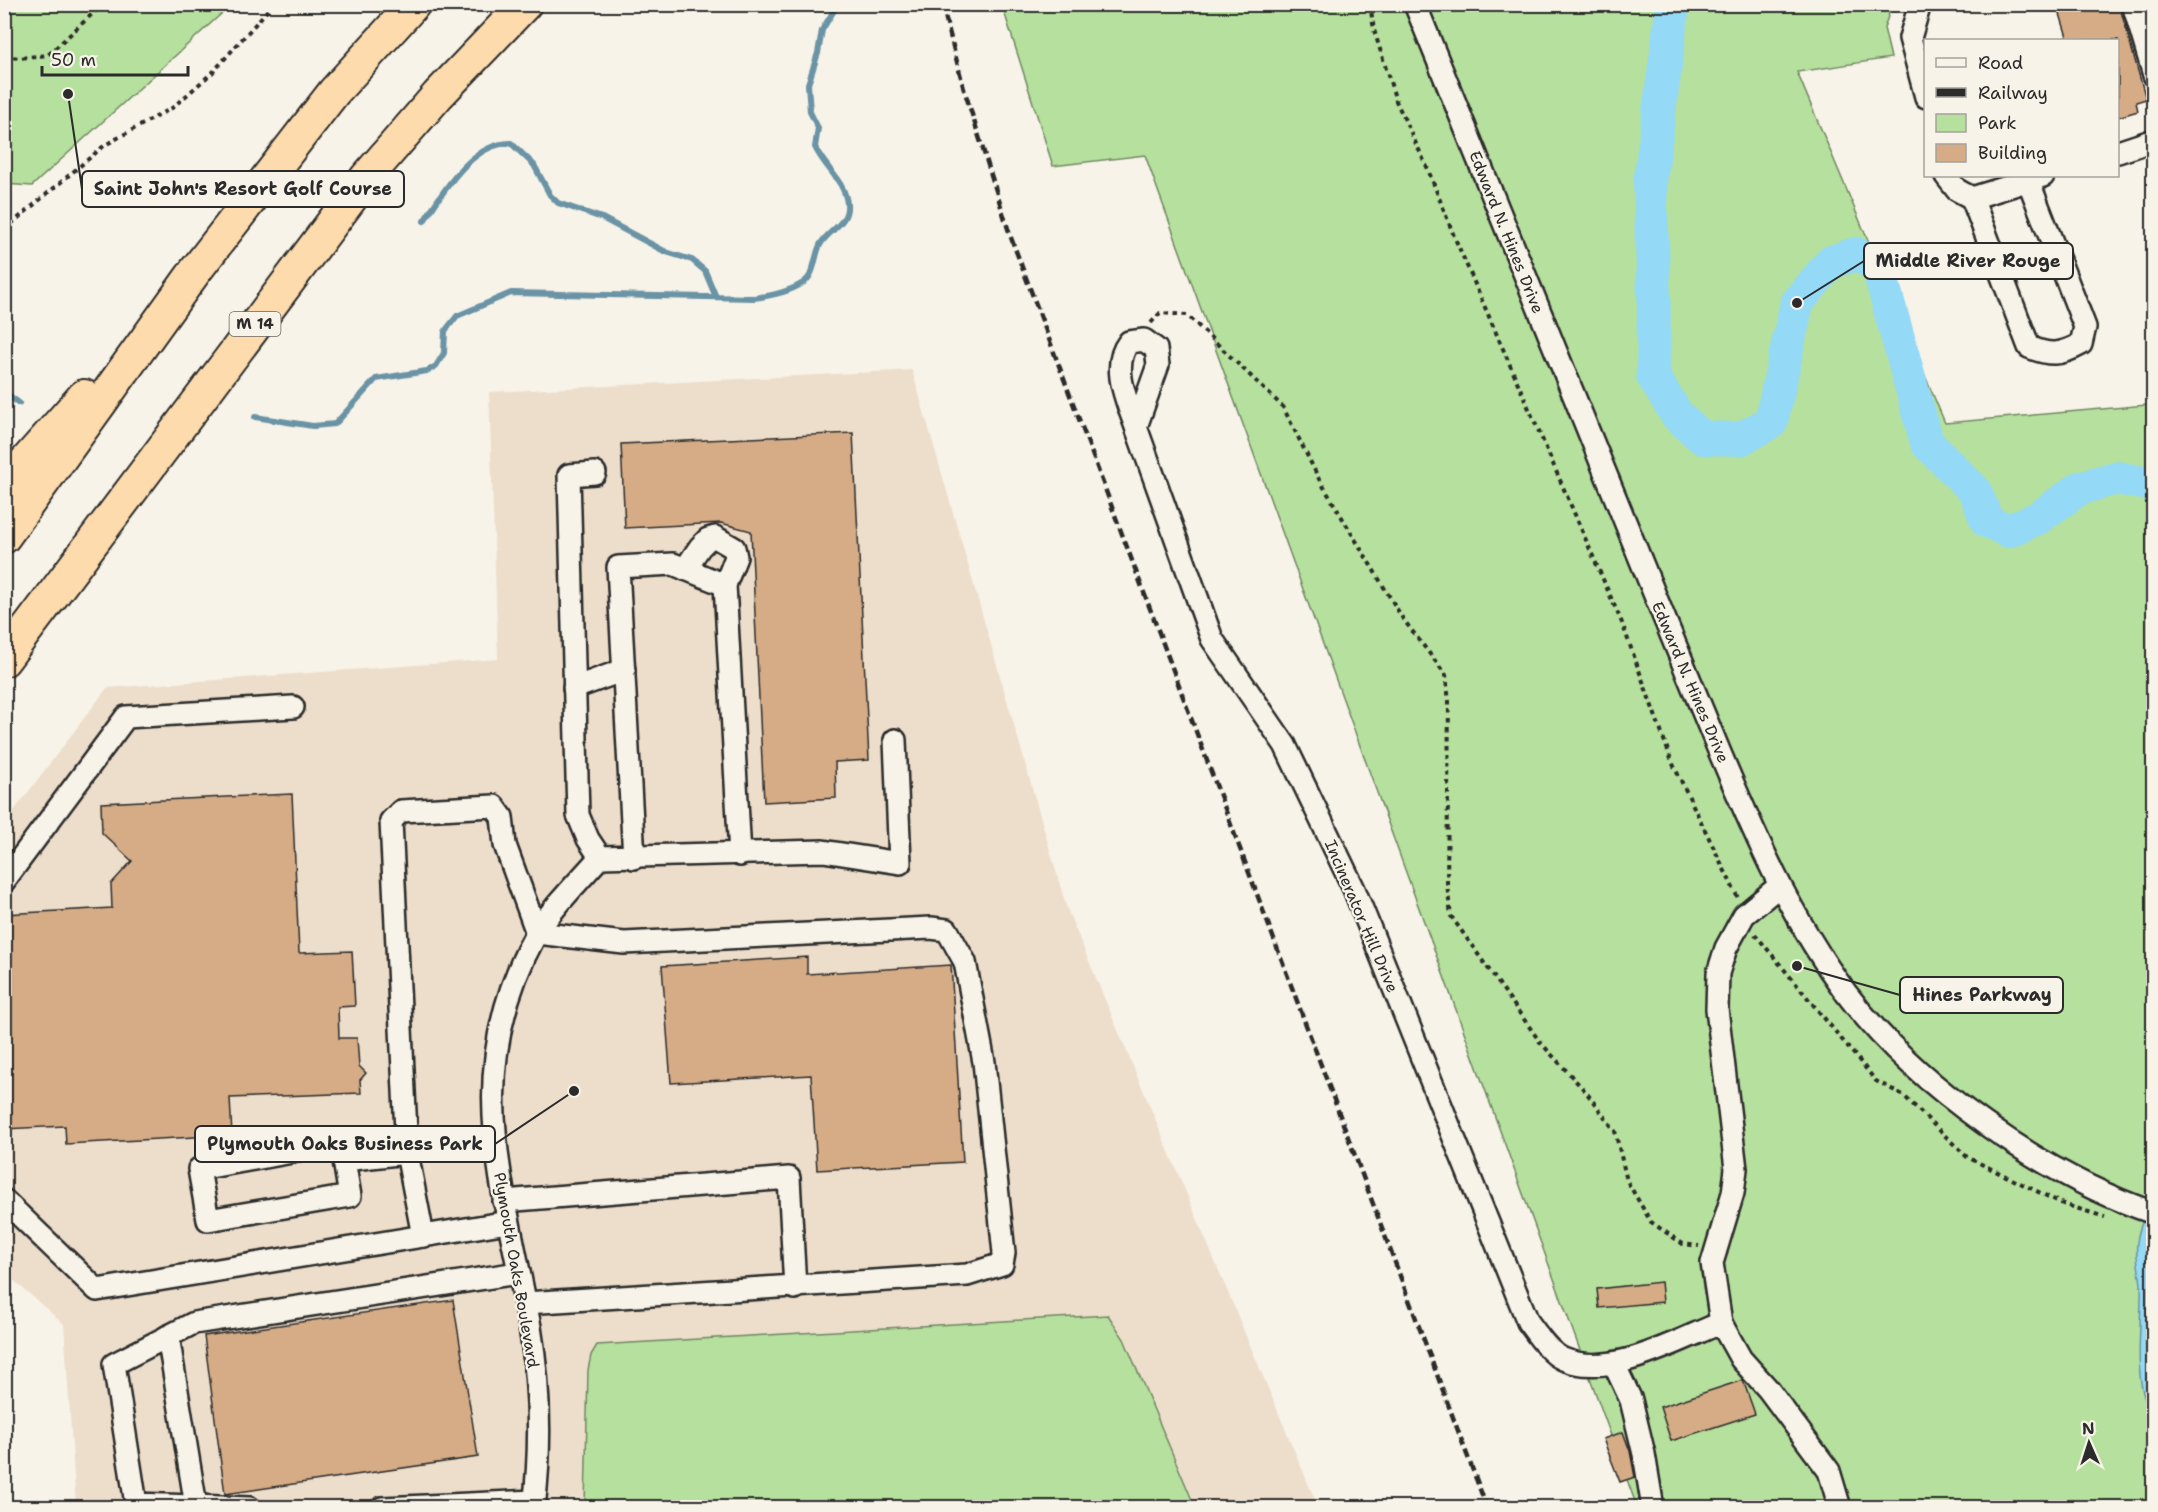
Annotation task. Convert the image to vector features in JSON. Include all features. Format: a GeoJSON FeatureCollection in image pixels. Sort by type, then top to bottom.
{"type":"FeatureCollection","features":[{"type":"Feature","properties":{"kind":"highway"},"geometry":{"type":"LineString","coordinates":[[4,537],[196,270],[334,92],[414,4]]}},
{"type":"Feature","properties":{"kind":"highway","name":"M 14"},"geometry":{"type":"LineString","coordinates":[[4,660],[366,178],[438,95],[525,4]]}},
{"type":"Feature","properties":{"kind":"highway"},"geometry":{"type":"LineString","coordinates":[[4,486],[196,270]]}},
{"type":"Feature","properties":{"kind":"street","name":"Edward N. Hines Drive"},"geometry":{"type":"LineString","coordinates":[[1415,4],[1668,628],[1766,861],[1813,946],[1848,995],[1888,1042],[1930,1079],[2021,1147],[2092,1187],[2148,1211]]}},
{"type":"Feature","properties":{"kind":"street"},"geometry":{"type":"LineString","coordinates":[[1920,4],[1910,38],[1924,90]]}},
{"type":"Feature","properties":{"kind":"street"},"geometry":{"type":"LineString","coordinates":[[2133,4],[2154,75]]}},
{"type":"Feature","properties":{"kind":"street"},"geometry":{"type":"LineString","coordinates":[[2119,152],[2154,140]]}},
{"type":"Feature","properties":{"kind":"street"},"geometry":{"type":"LineString","coordinates":[[1947,177],[1958,190],[1972,198],[2029,347],[2047,355],[2064,353],[2081,344],[2085,327],[2036,178],[1972,198]]}},
{"type":"Feature","properties":{"kind":"street"},"geometry":{"type":"LineString","coordinates":[[1135,342],[1144,340],[1156,349],[1158,365],[1136,427]]}},
{"type":"Feature","properties":{"kind":"street","name":"Incinerator Hill Drive"},"geometry":{"type":"LineString","coordinates":[[1135,342],[1129,342],[1121,352],[1121,384],[1212,639],[1285,746],[1354,889],[1528,1322],[1540,1339],[1561,1358],[1593,1366],[1614,1364],[1721,1323]]}},
{"type":"Feature","properties":{"kind":"street"},"geometry":{"type":"LineString","coordinates":[[595,473],[569,475],[578,814],[588,839],[600,857],[634,858],[823,851],[900,863],[895,740]]}},
{"type":"Feature","properties":{"kind":"street"},"geometry":{"type":"LineString","coordinates":[[685,568],[708,538],[716,537],[726,541],[734,548],[736,557],[725,585],[740,855]]}},
{"type":"Feature","properties":{"kind":"street"},"geometry":{"type":"LineString","coordinates":[[634,858],[618,567],[673,564],[725,585]]}},
{"type":"Feature","properties":{"kind":"street"},"geometry":{"type":"LineString","coordinates":[[573,688],[624,670]]}},
{"type":"Feature","properties":{"kind":"street"},"geometry":{"type":"LineString","coordinates":[[4,881],[126,717],[293,707]]}},
{"type":"Feature","properties":{"kind":"street"},"geometry":{"type":"LineString","coordinates":[[423,1236],[407,1153],[391,821],[401,811],[494,806],[502,817],[506,844],[537,933],[624,943],[932,928],[947,930],[965,962],[984,1062],[1004,1253],[1002,1264],[967,1275],[795,1288],[525,1303]]}},
{"type":"Feature","properties":{"kind":"street","name":"Plymouth Oaks Boulevard"},"geometry":{"type":"LineString","coordinates":[[535,1504],[538,1402],[525,1303],[504,1200],[492,1101],[493,1067],[498,1030],[511,990],[537,933],[600,857]]}},
{"type":"Feature","properties":{"kind":"street"},"geometry":{"type":"LineString","coordinates":[[1779,886],[1744,915],[1726,948],[1718,973],[1717,1009],[1736,1169],[1734,1193],[1712,1263],[1721,1323],[1741,1359],[1768,1389],[1829,1471],[1840,1508]]}},
{"type":"Feature","properties":{"kind":"street"},"geometry":{"type":"LineString","coordinates":[[341,1143],[344,1160],[350,1196],[208,1220],[199,1169],[341,1143]]}},
{"type":"Feature","properties":{"kind":"street"},"geometry":{"type":"LineString","coordinates":[[344,1160],[407,1153]]}},
{"type":"Feature","properties":{"kind":"street"},"geometry":{"type":"LineString","coordinates":[[504,1200],[789,1178],[795,1288]]}},
{"type":"Feature","properties":{"kind":"street"},"geometry":{"type":"LineString","coordinates":[[4,1200],[97,1290],[508,1222]]}},
{"type":"Feature","properties":{"kind":"street"},"geometry":{"type":"LineString","coordinates":[[250,1508],[136,1504],[114,1364],[194,1323],[518,1273]]}},
{"type":"Feature","properties":{"kind":"street"},"geometry":{"type":"LineString","coordinates":[[168,1336],[196,1506]]}},
{"type":"Feature","properties":{"kind":"street"},"geometry":{"type":"LineString","coordinates":[[1614,1364],[1631,1400],[1644,1454],[1653,1508]]}},
{"type":"Feature","properties":{"kind":"street"},"geometry":{"type":"LineString","coordinates":[[382,1508],[535,1504]]}},
{"type":"Feature","properties":{"kind":"path"},"geometry":{"type":"LineString","coordinates":[[4,56],[19,58],[48,55],[103,4]]}},
{"type":"Feature","properties":{"kind":"path"},"geometry":{"type":"LineString","coordinates":[[4,230],[105,145],[172,108],[213,72],[273,4]]}},
{"type":"Feature","properties":{"kind":"path"},"geometry":{"type":"LineString","coordinates":[[1135,342],[1160,313],[1187,315],[1283,407],[1318,479],[1403,619],[1446,675],[1449,702],[1447,885],[1450,916],[1540,1042],[1586,1092],[1615,1131],[1627,1181],[1651,1222],[1683,1244],[1700,1246],[1719,1241]]}},
{"type":"Feature","properties":{"kind":"shaded area"},"geometry":{"type":"Polygon","coordinates":[[[912,370],[1067,909],[1318,1507],[76,1507],[64,1324],[5,1273],[4,824],[107,688],[498,659],[489,392],[912,370]]]}},
{"type":"Feature","properties":{"kind":"green space"},"geometry":{"type":"Polygon","coordinates":[[[4,5],[231,5],[32,186],[5,184],[4,5]]]}},
{"type":"Feature","properties":{"kind":"green space"},"geometry":{"type":"Polygon","coordinates":[[[1002,5],[1892,5],[1884,28],[1891,58],[1797,72],[1945,423],[2147,405],[2153,417],[2153,1507],[1637,1507],[1145,155],[1053,166],[1002,5]]]}},
{"type":"Feature","properties":{"kind":"green space"},"geometry":{"type":"Polygon","coordinates":[[[1108,1315],[1124,1339],[1195,1507],[585,1507],[588,1370],[591,1355],[597,1345],[1108,1315]]]}},
{"type":"Feature","properties":{"kind":"water"},"geometry":{"type":"Polygon","coordinates":[[[2153,1200],[2153,1413],[2146,1402],[2140,1370],[2141,1285],[2137,1248],[2141,1226],[2153,1200]]]}},
{"type":"Feature","properties":{"kind":"building"},"geometry":{"type":"Polygon","coordinates":[[[2057,4],[2119,4],[2146,99],[2136,102],[2138,111],[2119,117],[2119,39],[2068,39],[2057,4]]]}},
{"type":"Feature","properties":{"kind":"building"},"geometry":{"type":"Polygon","coordinates":[[[853,433],[869,760],[835,762],[836,798],[764,802],[751,531],[721,523],[625,528],[621,444],[853,433]]]}},
{"type":"Feature","properties":{"kind":"building"},"geometry":{"type":"Polygon","coordinates":[[[292,794],[299,953],[352,951],[355,1006],[338,1007],[339,1038],[357,1038],[359,1066],[366,1073],[360,1080],[361,1093],[230,1098],[232,1135],[66,1144],[65,1126],[4,1129],[4,914],[112,908],[111,884],[132,861],[102,833],[101,803],[292,794]]]}},
{"type":"Feature","properties":{"kind":"building"},"geometry":{"type":"Polygon","coordinates":[[[807,957],[807,974],[951,965],[963,1162],[817,1170],[811,1075],[671,1083],[662,966],[807,957]]]}},
{"type":"Feature","properties":{"kind":"building"},"geometry":{"type":"Polygon","coordinates":[[[1661,1282],[1663,1302],[1599,1308],[1597,1289],[1661,1282]]]}},
{"type":"Feature","properties":{"kind":"building"},"geometry":{"type":"Polygon","coordinates":[[[453,1300],[478,1457],[225,1494],[204,1336],[453,1300]]]}},
{"type":"Feature","properties":{"kind":"building"},"geometry":{"type":"Polygon","coordinates":[[[1743,1380],[1755,1414],[1671,1441],[1660,1407],[1743,1380]]]}},
{"type":"Feature","properties":{"kind":"building"},"geometry":{"type":"Polygon","coordinates":[[[1623,1432],[1630,1451],[1635,1477],[1620,1482],[1603,1439],[1623,1432]]]}},
{"type":"Feature","properties":{"kind":"waterway"},"geometry":{"type":"LineString","coordinates":[[255,417],[313,426],[335,424],[376,379],[427,371],[436,366],[444,353],[445,331],[457,316],[511,293],[754,298],[779,293],[803,283],[810,276],[820,245],[845,217],[847,211],[842,188],[815,147],[818,128],[810,112],[808,84],[818,53],[822,30],[838,4]]}},
{"type":"Feature","properties":{"kind":"waterway"},"geometry":{"type":"LineString","coordinates":[[1673,4],[1650,181],[1654,300],[1653,376],[1677,415],[1703,438],[1740,439],[1771,422],[1797,303],[1831,262],[1856,254],[1878,266],[1927,443],[1975,491],[1987,521],[2008,531],[2038,518],[2080,488],[2116,478],[2154,485]]}},
{"type":"Feature","properties":{"kind":"waterway"},"geometry":{"type":"LineString","coordinates":[[424,221],[449,184],[471,160],[497,145],[511,143],[534,165],[550,195],[558,203],[602,218],[666,252],[692,260],[705,271],[716,297]]}},
{"type":"Feature","properties":{"kind":"waterway"},"geometry":{"type":"LineString","coordinates":[[4,392],[19,403]]}},
{"type":"Feature","properties":{"kind":"railway"},"geometry":{"type":"LineString","coordinates":[[942,4],[964,89],[1010,235],[1487,1508]]}},
{"type":"Feature","properties":{"kind":"place","name":"Saint John's Resort Golf Course"},"geometry":{"type":"Point","coordinates":[68,94]}},
{"type":"Feature","properties":{"kind":"place","name":"Middle River Rouge"},"geometry":{"type":"Point","coordinates":[1797,303]}},
{"type":"Feature","properties":{"kind":"place","name":"Hines Parkway"},"geometry":{"type":"Point","coordinates":[1797,966]}},
{"type":"Feature","properties":{"kind":"place","name":"Plymouth Oaks Business Park"},"geometry":{"type":"Point","coordinates":[574,1091]}}]}
